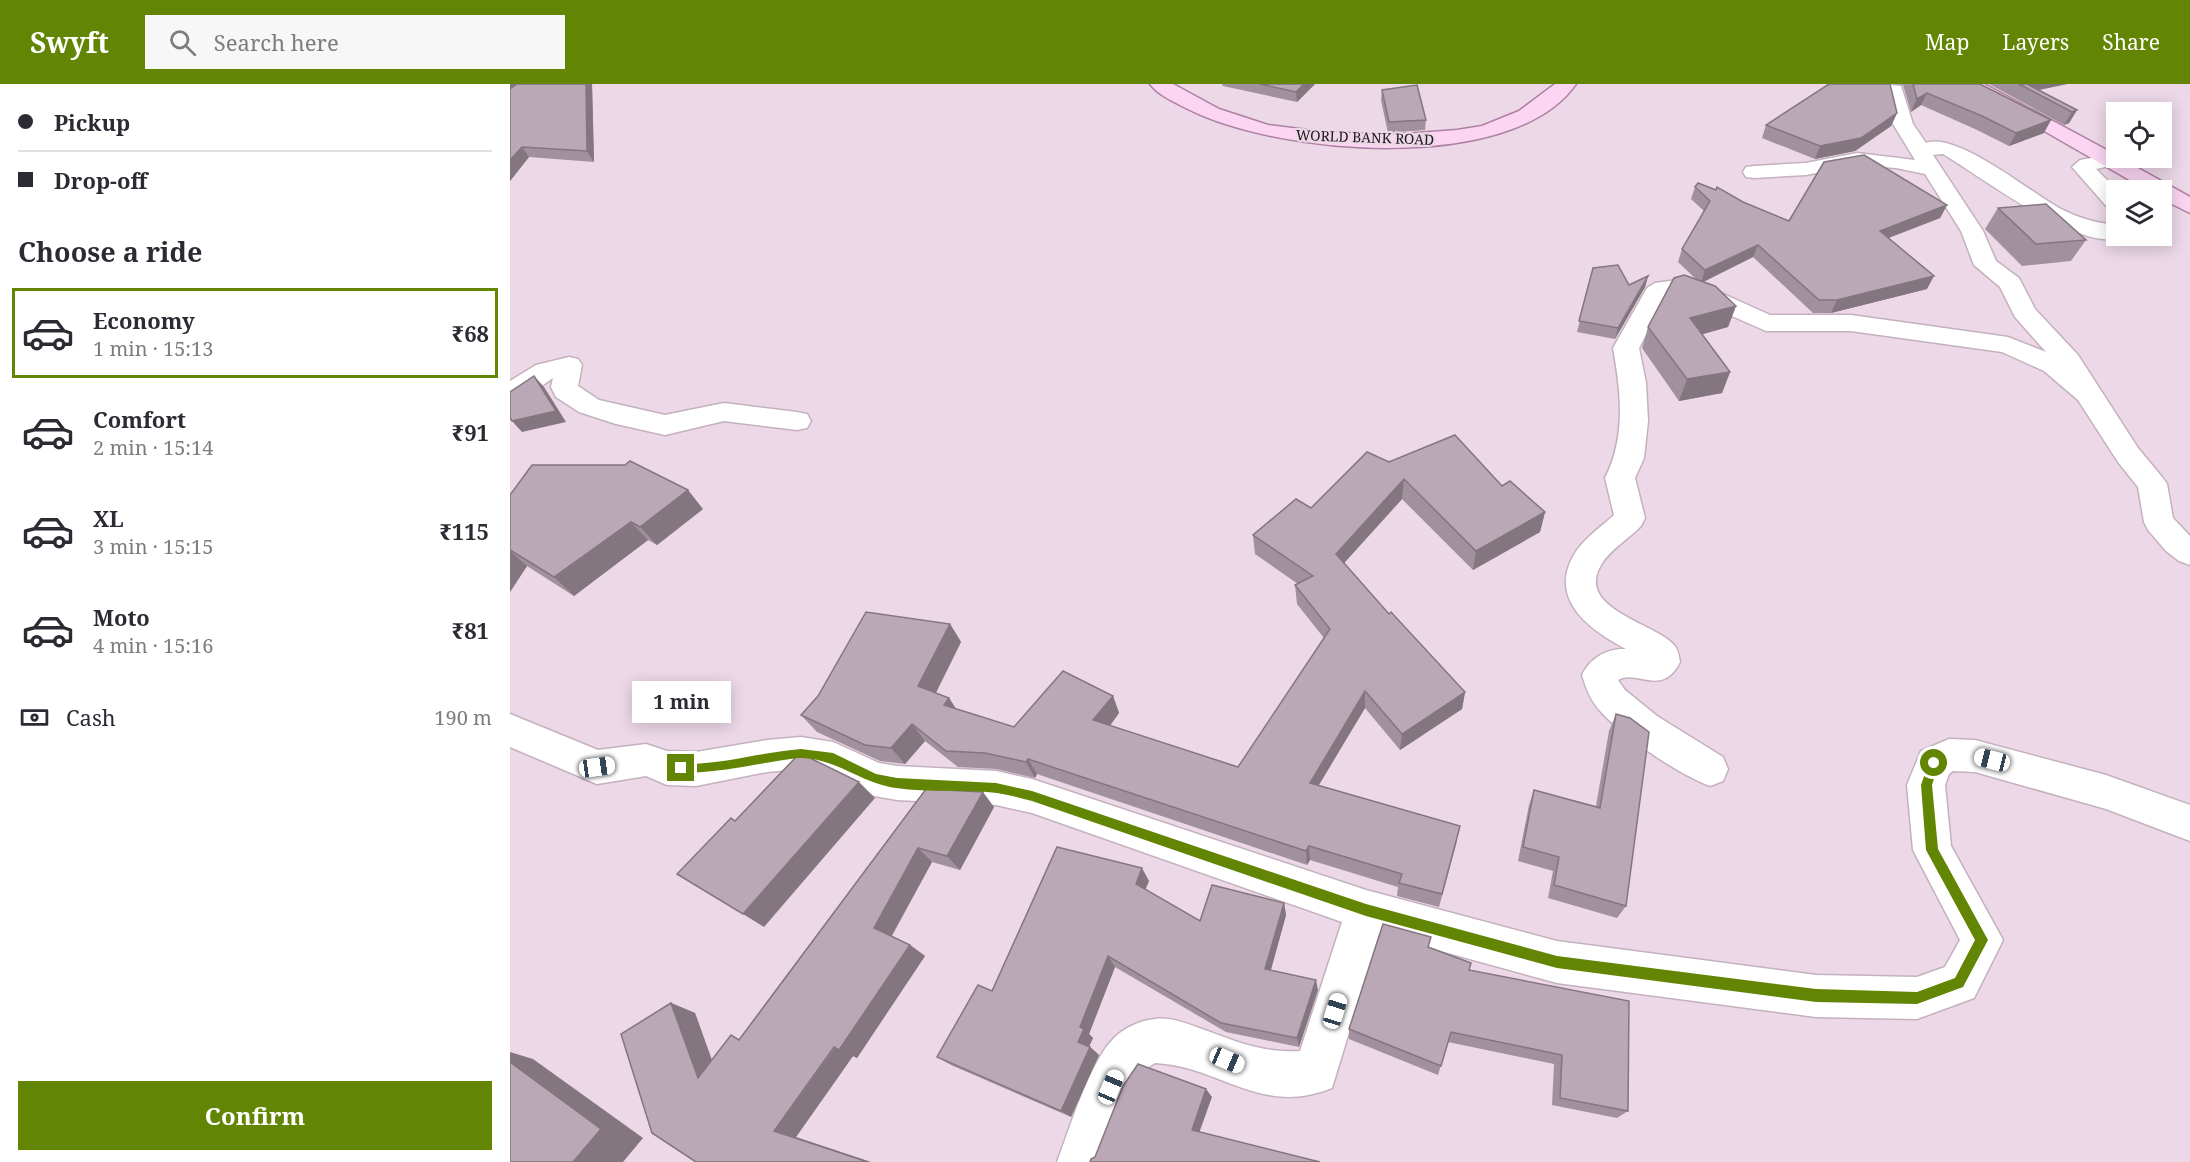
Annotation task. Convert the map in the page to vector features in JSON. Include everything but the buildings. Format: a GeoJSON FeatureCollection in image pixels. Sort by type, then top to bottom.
{"type":"FeatureCollection","features":[{"type":"Feature","properties":{"kind":"main road","name":"WORLD BANK ROAD"},"geometry":{"type":"LineString","coordinates":[[1160,84],[1225,118],[1267,131],[1344,138],[1441,140],[1510,124],[1539,108],[1566,84]]}},
{"type":"Feature","properties":{"kind":"main road"},"geometry":{"type":"LineString","coordinates":[[1969,84],[2076,141],[2106,160]]}},
{"type":"Feature","properties":{"kind":"main road"},"geometry":{"type":"LineString","coordinates":[[2121,168],[2190,206]]}},
{"type":"Feature","properties":{"kind":"street"},"geometry":{"type":"LineString","coordinates":[[1889,84],[1894,90],[1903,124],[1972,231],[1986,265],[2010,283],[2024,312],[2081,377],[2088,394],[2128,455],[2152,484],[2159,522],[2190,554]]}},
{"type":"Feature","properties":{"kind":"street"},"geometry":{"type":"LineString","coordinates":[[1926,161],[1937,146],[1950,150],[2066,220],[2094,230],[2106,231]]}},
{"type":"Feature","properties":{"kind":"street"},"geometry":{"type":"LineString","coordinates":[[1754,172],[1806,168],[1857,159],[1896,162],[1926,161]]}},
{"type":"Feature","properties":{"kind":"street"},"geometry":{"type":"LineString","coordinates":[[2106,161],[2087,164],[2083,167],[2106,192]]}},
{"type":"Feature","properties":{"kind":"street"},"geometry":{"type":"LineString","coordinates":[[1710,769],[1620,710],[1605,694],[1599,683],[1599,675],[1608,667],[1620,663],[1639,667],[1658,666],[1663,662],[1662,655],[1613,627],[1591,609],[1584,596],[1581,580],[1588,558],[1630,518],[1620,478],[1630,458],[1634,421],[1633,383],[1626,348],[1656,294],[1665,288],[1687,288],[1767,323],[1851,323],[2008,345],[2053,365],[2088,394]]}},
{"type":"Feature","properties":{"kind":"street"},"geometry":{"type":"LineString","coordinates":[[510,395],[519,386],[557,365],[569,365],[564,387],[566,391],[589,406],[616,416],[665,425],[724,412],[797,421]]}},
{"type":"Feature","properties":{"kind":"street"},"geometry":{"type":"LineString","coordinates":[[510,729],[597,767],[646,760],[667,768],[696,769],[767,756],[801,753],[833,758],[874,778],[897,783],[996,788],[1032,796],[1366,910],[1557,962],[1816,996],[1917,998],[1959,982],[1982,940],[1932,850],[1926,785],[1934,763],[1949,755],[1975,756],[2106,792],[2190,823]]}},
{"type":"Feature","properties":{"kind":"street"},"geometry":{"type":"LineString","coordinates":[[1080,1162],[1119,1068],[1130,1052],[1144,1043],[1161,1040],[1178,1043],[1208,1052],[1246,1069],[1290,1075],[1316,1072],[1366,910]]}},
{"type":"Feature","properties":{"kind":"route"},"geometry":{"type":"LineString","coordinates":[[681,768],[696,769],[767,756],[801,753],[833,758],[874,778],[897,783],[996,788],[1032,796],[1154,836],[1366,910],[1557,962],[1734,983],[1816,996],[1917,998],[1959,982],[1982,940],[1932,850],[1926,785],[1934,763]]}}]}
